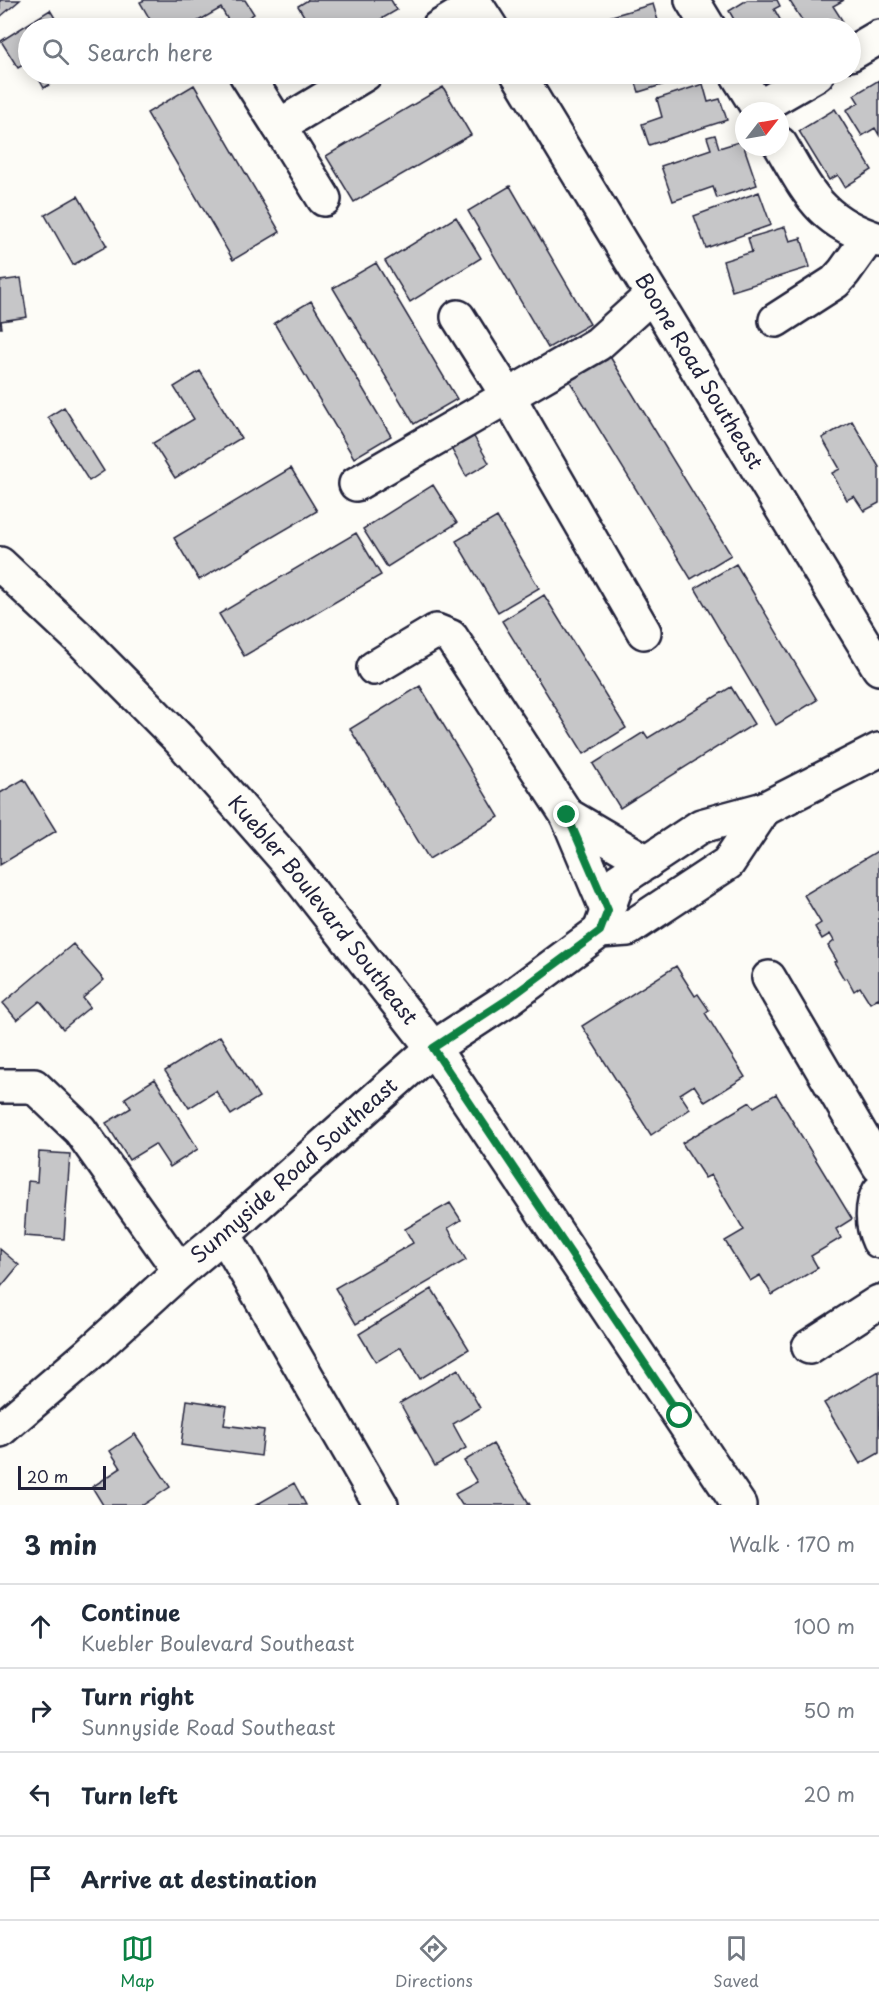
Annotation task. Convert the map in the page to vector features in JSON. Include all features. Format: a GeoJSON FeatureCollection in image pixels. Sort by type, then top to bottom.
{"type":"FeatureCollection","features":[{"type":"Feature","properties":{"kind":"main road"},"geometry":{"type":"LineString","coordinates":[[692,0],[703,18]]}},
{"type":"Feature","properties":{"kind":"main road"},"geometry":{"type":"LineString","coordinates":[[463,18],[480,11]]}},
{"type":"Feature","properties":{"kind":"main road"},"geometry":{"type":"LineString","coordinates":[[861,48],[879,37]]}},
{"type":"Feature","properties":{"kind":"main road"},"geometry":{"type":"LineString","coordinates":[[252,84],[324,199]]}},
{"type":"Feature","properties":{"kind":"main road"},"geometry":{"type":"LineString","coordinates":[[279,126],[348,84]]}},
{"type":"Feature","properties":{"kind":"main road","name":"Boone Road Southeast"},"geometry":{"type":"LineString","coordinates":[[524,84],[879,669]]}},
{"type":"Feature","properties":{"kind":"main road"},"geometry":{"type":"LineString","coordinates":[[743,84],[755,102]]}},
{"type":"Feature","properties":{"kind":"main road"},"geometry":{"type":"LineString","coordinates":[[771,102],[800,84]]}},
{"type":"Feature","properties":{"kind":"main road"},"geometry":{"type":"LineString","coordinates":[[776,320],[835,282],[874,238],[841,225],[820,207],[812,198],[787,156]]}},
{"type":"Feature","properties":{"kind":"main road"},"geometry":{"type":"LineString","coordinates":[[356,483],[598,344],[652,295]]}},
{"type":"Feature","properties":{"kind":"main road"},"geometry":{"type":"LineString","coordinates":[[458,317],[508,396],[644,632]]}},
{"type":"Feature","properties":{"kind":"main road","name":"Kuebler Boulevard Southeast"},"geometry":{"type":"LineString","coordinates":[[0,564],[81,639],[182,741],[285,859],[433,1048],[739,1505]]}},
{"type":"Feature","properties":{"kind":"main road"},"geometry":{"type":"LineString","coordinates":[[374,668],[436,631],[451,637],[567,815],[604,920]]}},
{"type":"Feature","properties":{"kind":"main road"},"geometry":{"type":"LineString","coordinates":[[604,920],[618,881],[701,826],[764,809],[879,750]]}},
{"type":"Feature","properties":{"kind":"main road"},"geometry":{"type":"LineString","coordinates":[[604,920],[628,929],[728,863],[764,809]]}},
{"type":"Feature","properties":{"kind":"main road"},"geometry":{"type":"LineString","coordinates":[[567,815],[646,862]]}},
{"type":"Feature","properties":{"kind":"main road","name":"Sunnyside Road Southeast"},"geometry":{"type":"LineString","coordinates":[[0,1430],[88,1356],[180,1271],[433,1048],[511,997],[604,920]]}},
{"type":"Feature","properties":{"kind":"main road"},"geometry":{"type":"LineString","coordinates":[[770,978],[879,1166]]}},
{"type":"Feature","properties":{"kind":"main road"},"geometry":{"type":"LineString","coordinates":[[0,1086],[34,1086],[80,1130],[180,1271]]}},
{"type":"Feature","properties":{"kind":"main road"},"geometry":{"type":"LineString","coordinates":[[879,1192],[873,1214],[875,1232],[879,1241]]}},
{"type":"Feature","properties":{"kind":"main road"},"geometry":{"type":"LineString","coordinates":[[224,1234],[381,1505]]}},
{"type":"Feature","properties":{"kind":"main road"},"geometry":{"type":"LineString","coordinates":[[809,1347],[879,1302]]}},
{"type":"Feature","properties":{"kind":"building"},"geometry":{"type":"Polygon","coordinates":[[[0,0],[20,0],[0,17],[0,0]]]}},
{"type":"Feature","properties":{"kind":"building"},"geometry":{"type":"Polygon","coordinates":[[[145,0],[245,0],[254,14],[247,18],[227,18],[221,8],[204,18],[149,18],[140,2],[145,0]]]}},
{"type":"Feature","properties":{"kind":"building"},"geometry":{"type":"Polygon","coordinates":[[[308,0],[391,0],[397,10],[383,18],[305,18],[298,6],[308,0]]]}},
{"type":"Feature","properties":{"kind":"building"},"geometry":{"type":"Polygon","coordinates":[[[747,0],[777,0],[780,6],[774,9],[779,18],[733,18],[729,11],[747,0]]]}},
{"type":"Feature","properties":{"kind":"building"},"geometry":{"type":"Polygon","coordinates":[[[789,0],[844,0],[833,6],[841,18],[801,18],[789,0]]]}},
{"type":"Feature","properties":{"kind":"building"},"geometry":{"type":"Polygon","coordinates":[[[653,4],[657,18],[605,18],[653,4]]]}},
{"type":"Feature","properties":{"kind":"building"},"geometry":{"type":"Polygon","coordinates":[[[50,10],[55,18],[37,18],[50,10]]]}},
{"type":"Feature","properties":{"kind":"building"},"geometry":{"type":"Polygon","coordinates":[[[18,30],[18,68],[1,41],[18,30]]]}},
{"type":"Feature","properties":{"kind":"building"},"geometry":{"type":"Polygon","coordinates":[[[879,80],[879,135],[875,128],[862,136],[846,110],[859,103],[854,95],[879,80]]]}},
{"type":"Feature","properties":{"kind":"building"},"geometry":{"type":"Polygon","coordinates":[[[636,84],[665,84],[639,92],[636,84]]]}},
{"type":"Feature","properties":{"kind":"building"},"geometry":{"type":"Polygon","coordinates":[[[703,84],[708,102],[720,99],[727,120],[649,145],[642,124],[662,117],[657,99],[703,84]]]}},
{"type":"Feature","properties":{"kind":"building"},"geometry":{"type":"Polygon","coordinates":[[[194,85],[280,232],[233,260],[147,113],[194,85]]]}},
{"type":"Feature","properties":{"kind":"building"},"geometry":{"type":"Polygon","coordinates":[[[443,87],[471,135],[354,202],[326,156],[443,87]]]}},
{"type":"Feature","properties":{"kind":"building"},"geometry":{"type":"Polygon","coordinates":[[[835,109],[872,170],[845,187],[838,175],[829,180],[799,131],[835,109]]]}},
{"type":"Feature","properties":{"kind":"building"},"geometry":{"type":"Polygon","coordinates":[[[715,135],[719,148],[735,143],[735,156],[747,156],[757,185],[717,198],[713,187],[673,201],[661,166],[711,149],[707,137],[715,135]]]}},
{"type":"Feature","properties":{"kind":"building"},"geometry":{"type":"Polygon","coordinates":[[[510,186],[590,324],[548,348],[468,211],[510,186]]]}},
{"type":"Feature","properties":{"kind":"building"},"geometry":{"type":"Polygon","coordinates":[[[759,192],[771,225],[706,248],[694,216],[759,192]]]}},
{"type":"Feature","properties":{"kind":"building"},"geometry":{"type":"Polygon","coordinates":[[[78,196],[107,246],[73,265],[45,215],[78,196]]]}},
{"type":"Feature","properties":{"kind":"building"},"geometry":{"type":"Polygon","coordinates":[[[456,217],[481,258],[410,302],[385,261],[456,217]]]}},
{"type":"Feature","properties":{"kind":"building"},"geometry":{"type":"Polygon","coordinates":[[[785,227],[790,241],[801,238],[810,267],[732,291],[723,261],[752,252],[748,238],[785,227]]]}},
{"type":"Feature","properties":{"kind":"building"},"geometry":{"type":"Polygon","coordinates":[[[376,263],[457,399],[414,424],[333,288],[376,263]]]}},
{"type":"Feature","properties":{"kind":"building"},"geometry":{"type":"Polygon","coordinates":[[[21,278],[27,317],[1,321],[2,328],[0,328],[0,281],[21,278]]]}},
{"type":"Feature","properties":{"kind":"building"},"geometry":{"type":"Polygon","coordinates":[[[311,301],[391,436],[354,458],[274,323],[311,301]]]}},
{"type":"Feature","properties":{"kind":"building"},"geometry":{"type":"Polygon","coordinates":[[[609,355],[731,555],[691,579],[569,380],[609,355]]]}},
{"type":"Feature","properties":{"kind":"building"},"geometry":{"type":"Polygon","coordinates":[[[200,371],[241,438],[175,478],[153,443],[194,419],[174,387],[200,371]]]}},
{"type":"Feature","properties":{"kind":"building"},"geometry":{"type":"Polygon","coordinates":[[[64,407],[104,471],[89,481],[48,417],[64,407]]]}},
{"type":"Feature","properties":{"kind":"building"},"geometry":{"type":"Polygon","coordinates":[[[852,421],[879,467],[879,503],[864,511],[854,496],[847,500],[832,473],[840,469],[822,438],[852,421]]]}},
{"type":"Feature","properties":{"kind":"building"},"geometry":{"type":"Polygon","coordinates":[[[473,435],[489,463],[466,476],[451,448],[473,435]]]}},
{"type":"Feature","properties":{"kind":"building"},"geometry":{"type":"Polygon","coordinates":[[[291,468],[317,511],[199,580],[174,538],[291,468]]]}},
{"type":"Feature","properties":{"kind":"building"},"geometry":{"type":"Polygon","coordinates":[[[433,485],[457,523],[387,567],[363,529],[433,485]]]}},
{"type":"Feature","properties":{"kind":"building"},"geometry":{"type":"Polygon","coordinates":[[[497,517],[539,588],[498,612],[456,541],[497,517]]]}},
{"type":"Feature","properties":{"kind":"building"},"geometry":{"type":"Polygon","coordinates":[[[356,533],[381,575],[244,656],[219,614],[356,533]]]}},
{"type":"Feature","properties":{"kind":"building"},"geometry":{"type":"Polygon","coordinates":[[[736,564],[817,700],[776,725],[695,588],[736,564]]]}},
{"type":"Feature","properties":{"kind":"building"},"geometry":{"type":"Polygon","coordinates":[[[544,595],[626,728],[584,754],[502,621],[544,595]]]}},
{"type":"Feature","properties":{"kind":"building"},"geometry":{"type":"Polygon","coordinates":[[[420,686],[499,817],[429,859],[350,729],[420,686]]]}},
{"type":"Feature","properties":{"kind":"building"},"geometry":{"type":"Polygon","coordinates":[[[731,687],[754,724],[620,808],[593,764],[644,732],[648,738],[731,687]]]}},
{"type":"Feature","properties":{"kind":"building"},"geometry":{"type":"Polygon","coordinates":[[[24,779],[56,831],[0,865],[0,793],[24,779]]]}},
{"type":"Feature","properties":{"kind":"building"},"geometry":{"type":"Polygon","coordinates":[[[879,850],[879,999],[870,1003],[860,987],[854,991],[847,978],[844,979],[828,946],[834,941],[830,934],[822,939],[815,927],[821,923],[804,895],[879,850]]]}},
{"type":"Feature","properties":{"kind":"building"},"geometry":{"type":"Polygon","coordinates":[[[73,944],[104,980],[83,998],[90,1007],[63,1029],[40,1001],[17,1020],[3,1003],[73,944]]]}},
{"type":"Feature","properties":{"kind":"building"},"geometry":{"type":"Polygon","coordinates":[[[676,966],[695,996],[698,994],[709,1010],[705,1013],[745,1077],[705,1102],[694,1085],[680,1094],[690,1109],[651,1135],[582,1026],[676,966]]]}},
{"type":"Feature","properties":{"kind":"building"},"geometry":{"type":"Polygon","coordinates":[[[220,1036],[259,1097],[231,1115],[216,1091],[189,1108],[165,1071],[220,1036]]]}},
{"type":"Feature","properties":{"kind":"building"},"geometry":{"type":"Polygon","coordinates":[[[155,1079],[198,1149],[170,1167],[155,1144],[129,1160],[106,1123],[131,1108],[125,1098],[155,1079]]]}},
{"type":"Feature","properties":{"kind":"building"},"geometry":{"type":"Polygon","coordinates":[[[776,1094],[852,1219],[836,1229],[841,1238],[811,1256],[818,1268],[772,1295],[760,1275],[750,1281],[725,1241],[744,1230],[711,1175],[705,1178],[682,1143],[750,1102],[754,1107],[776,1094]]]}},
{"type":"Feature","properties":{"kind":"building"},"geometry":{"type":"Polygon","coordinates":[[[39,1152],[70,1154],[64,1239],[24,1236],[28,1181],[37,1182],[39,1152]]]}},
{"type":"Feature","properties":{"kind":"building"},"geometry":{"type":"Polygon","coordinates":[[[450,1203],[461,1220],[448,1228],[466,1260],[356,1324],[335,1288],[413,1243],[405,1229],[450,1203]]]}},
{"type":"Feature","properties":{"kind":"building"},"geometry":{"type":"Polygon","coordinates":[[[0,1249],[19,1265],[0,1288],[0,1249]]]}},
{"type":"Feature","properties":{"kind":"building"},"geometry":{"type":"Polygon","coordinates":[[[432,1289],[469,1349],[420,1379],[401,1347],[376,1362],[359,1334],[432,1289]]]}},
{"type":"Feature","properties":{"kind":"building"},"geometry":{"type":"Polygon","coordinates":[[[458,1369],[480,1408],[453,1424],[466,1448],[435,1466],[400,1403],[458,1369]]]}},
{"type":"Feature","properties":{"kind":"building"},"geometry":{"type":"Polygon","coordinates":[[[879,1371],[879,1453],[860,1464],[824,1403],[879,1371]]]}},
{"type":"Feature","properties":{"kind":"building"},"geometry":{"type":"Polygon","coordinates":[[[187,1400],[227,1406],[224,1425],[264,1430],[261,1456],[181,1445],[187,1400]]]}},
{"type":"Feature","properties":{"kind":"building"},"geometry":{"type":"Polygon","coordinates":[[[135,1434],[170,1487],[143,1505],[103,1505],[92,1487],[121,1468],[110,1451],[135,1434]]]}},
{"type":"Feature","properties":{"kind":"building"},"geometry":{"type":"Polygon","coordinates":[[[493,1444],[530,1505],[462,1505],[455,1494],[477,1482],[464,1461],[493,1444]]]}},
{"type":"Feature","properties":{"kind":"building"},"geometry":{"type":"Polygon","coordinates":[[[294,1483],[306,1505],[256,1505],[294,1483]]]}},
{"type":"Feature","properties":{"kind":"route"},"geometry":{"type":"LineString","coordinates":[[567,815],[608,910],[600,931],[511,997],[433,1048],[680,1416]]}}]}
